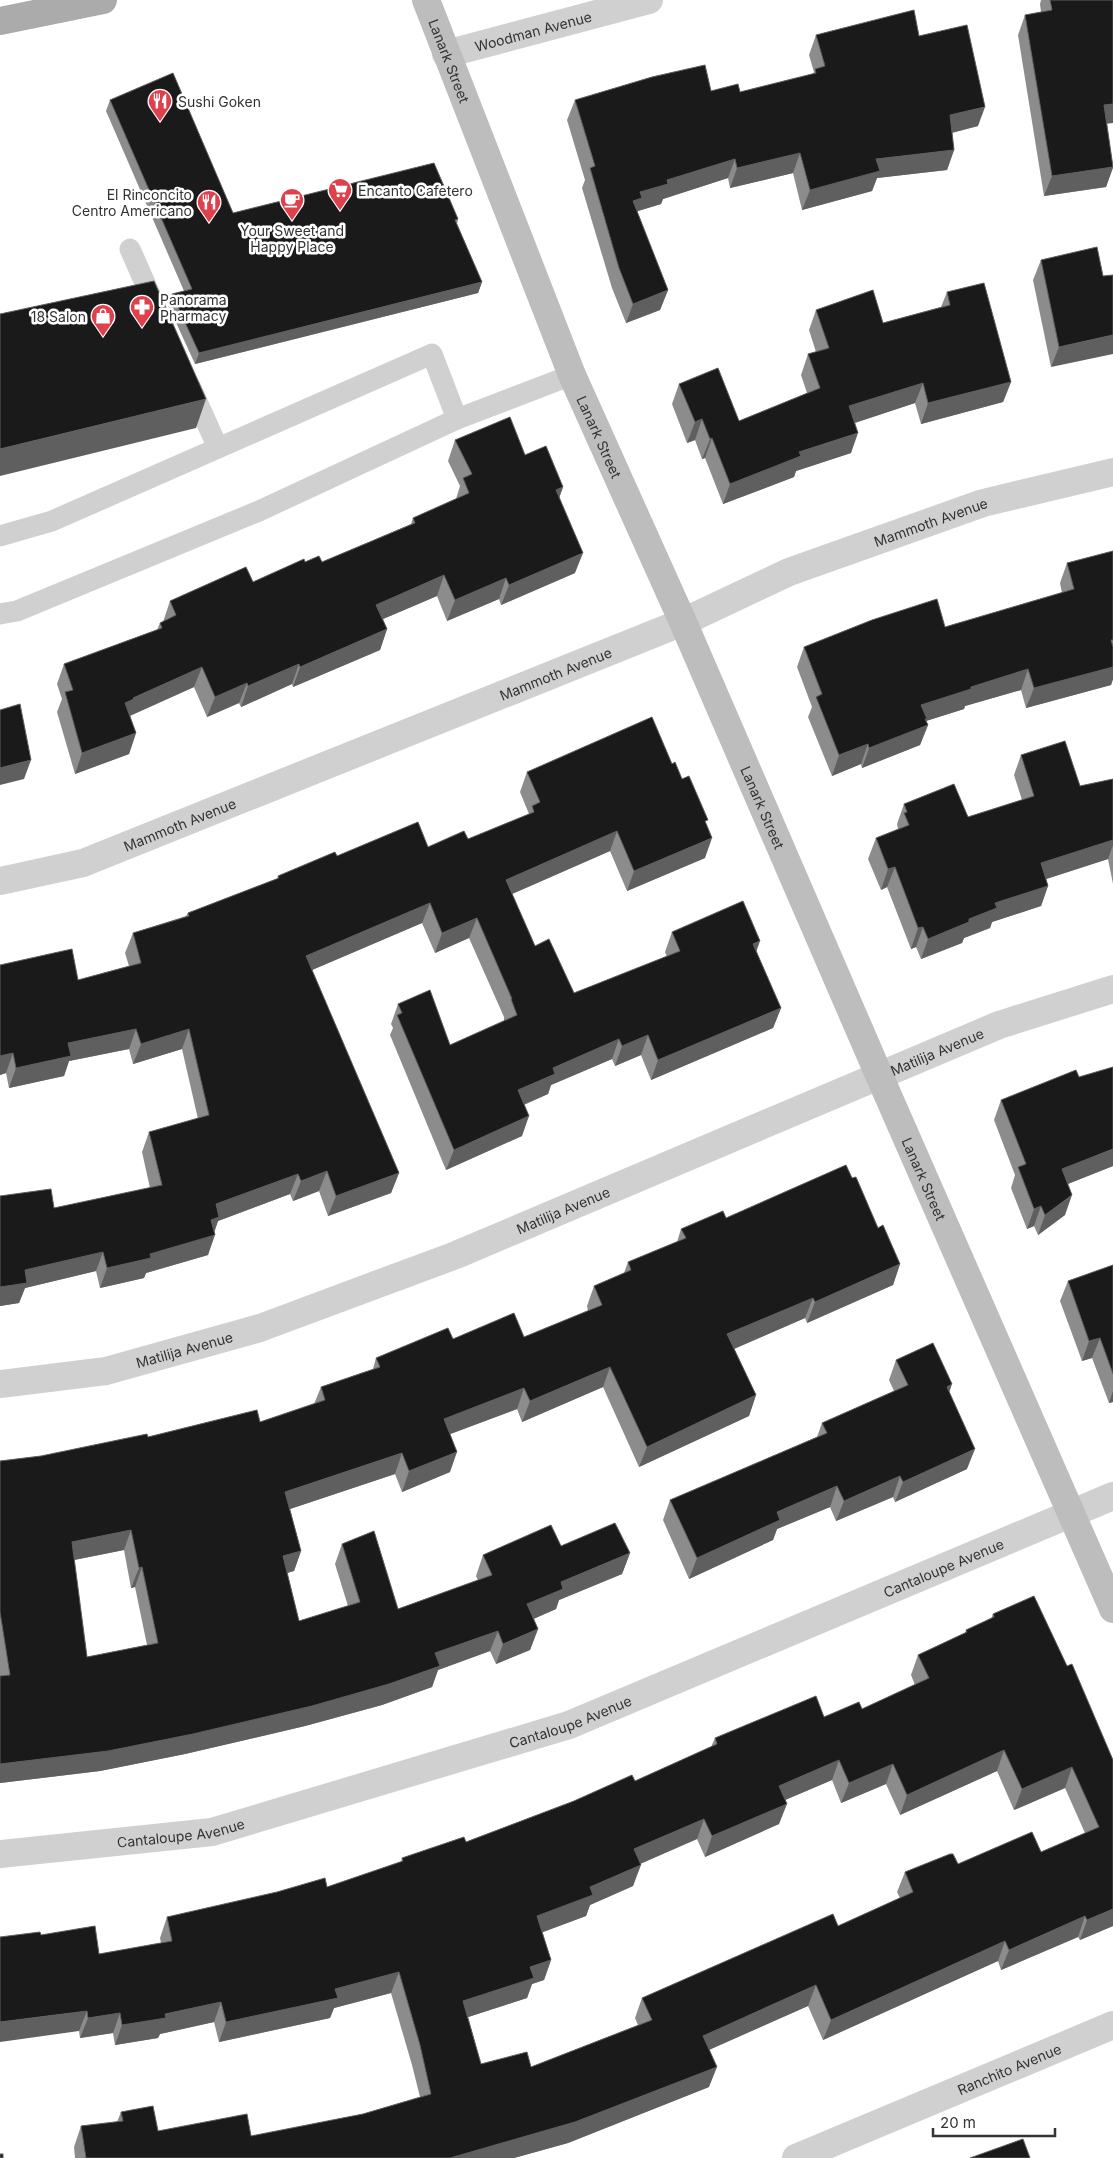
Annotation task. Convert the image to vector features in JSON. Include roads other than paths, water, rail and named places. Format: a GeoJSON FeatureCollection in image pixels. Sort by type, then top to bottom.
{"type":"FeatureCollection","features":[{"type":"Feature","properties":{"kind":"main road"},"geometry":{"type":"LineString","coordinates":[[0,21],[103,0]]}},
{"type":"Feature","properties":{"kind":"street","name":"Lanark Street"},"geometry":{"type":"LineString","coordinates":[[426,0],[572,375],[684,622],[879,1075],[1113,1609]]}},
{"type":"Feature","properties":{"kind":"street","name":"Woodman Avenue"},"geometry":{"type":"LineString","coordinates":[[446,54],[649,0]]}},
{"type":"Feature","properties":{"kind":"street","name":"Mammoth Avenue"},"geometry":{"type":"LineString","coordinates":[[0,881],[83,862],[684,622],[789,572],[983,504],[1113,472]]}},
{"type":"Feature","properties":{"kind":"street","name":"Matilija Avenue"},"geometry":{"type":"LineString","coordinates":[[0,1384],[106,1371],[260,1328],[456,1255],[999,1025],[1113,989]]}},
{"type":"Feature","properties":{"kind":"street","name":"Cantaloupe Avenue"},"geometry":{"type":"LineString","coordinates":[[0,1854],[212,1832],[570,1725],[1113,1496]]}},
{"type":"Feature","properties":{"kind":"street","name":"Ranchito Avenue"},"geometry":{"type":"LineString","coordinates":[[796,2158],[1113,2025]]}},
{"type":"Feature","properties":{"kind":"lane"},"geometry":{"type":"LineString","coordinates":[[130,249],[166,330]]}},
{"type":"Feature","properties":{"kind":"lane"},"geometry":{"type":"LineString","coordinates":[[0,536],[52,521],[432,354],[457,418]]}},
{"type":"Feature","properties":{"kind":"lane"},"geometry":{"type":"LineString","coordinates":[[182,366],[218,448]]}},
{"type":"Feature","properties":{"kind":"lane"},"geometry":{"type":"LineString","coordinates":[[0,614],[17,611],[259,511],[457,418],[572,375]]}},
{"type":"Feature","properties":{"kind":"place","name":"Sushi Goken"},"geometry":{"type":"Point","coordinates":[160,122]}},
{"type":"Feature","properties":{"kind":"place","name":"Encanto Cafetero"},"geometry":{"type":"Point","coordinates":[340,211]}},
{"type":"Feature","properties":{"kind":"place","name":"Your Sweet and Happy Place"},"geometry":{"type":"Point","coordinates":[292,221]}},
{"type":"Feature","properties":{"kind":"place","name":"El Rinconcito Centro Americano"},"geometry":{"type":"Point","coordinates":[209,223]}},
{"type":"Feature","properties":{"kind":"place","name":"Panorama Pharmacy"},"geometry":{"type":"Point","coordinates":[142,328]}},
{"type":"Feature","properties":{"kind":"place","name":"18 Salon"},"geometry":{"type":"Point","coordinates":[103,337]}}]}
